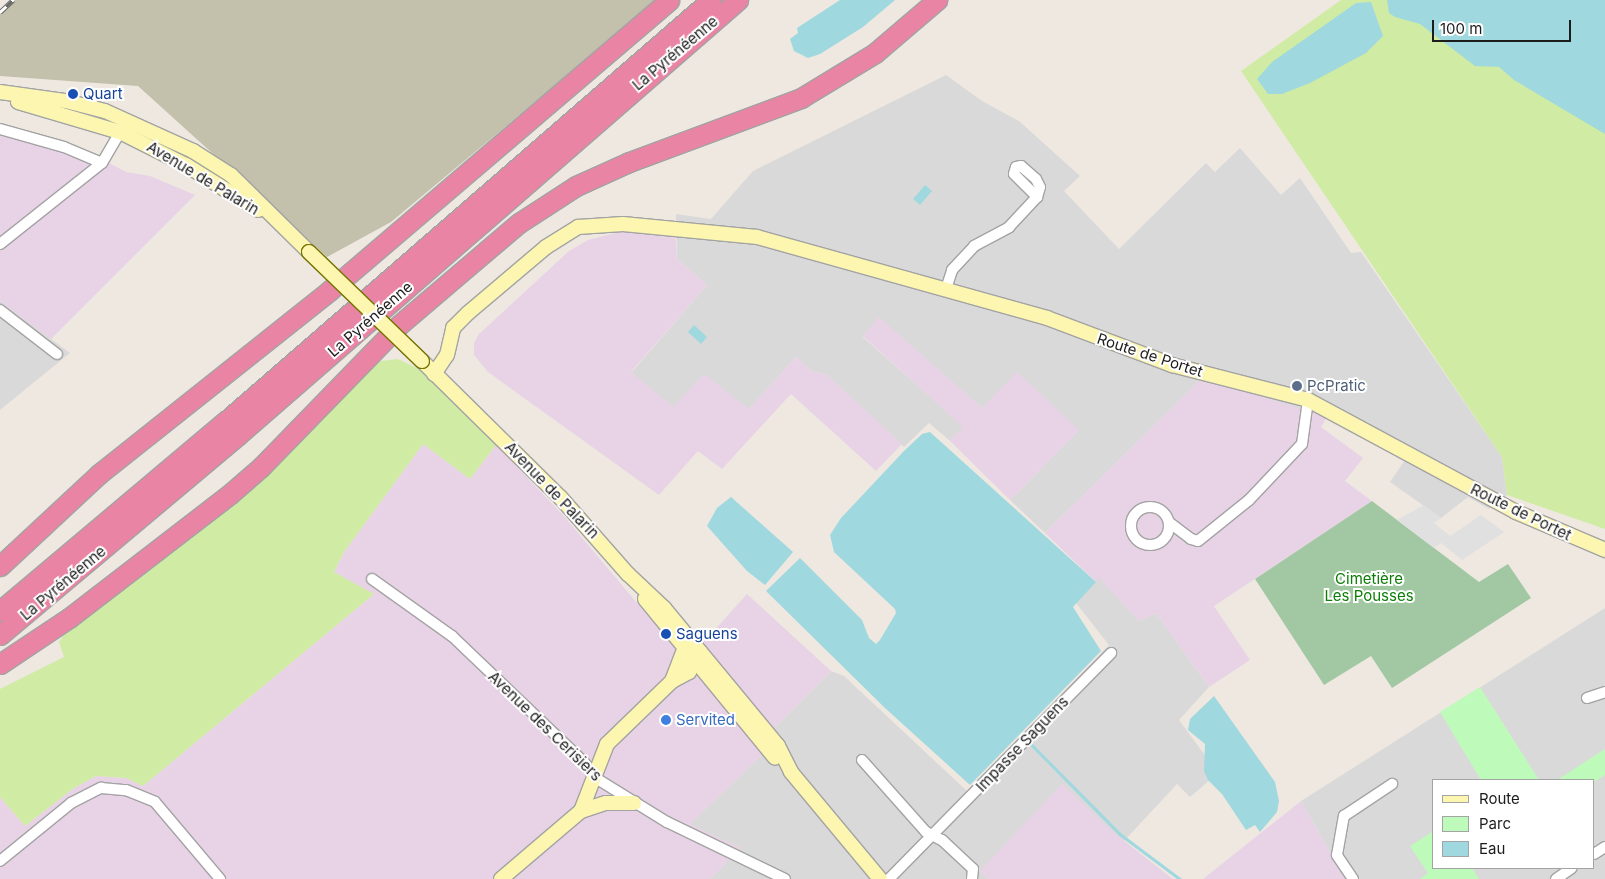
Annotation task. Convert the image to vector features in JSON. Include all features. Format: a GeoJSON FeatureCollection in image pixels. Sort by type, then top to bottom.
{"type":"FeatureCollection","features":[{"type":"Feature","properties":{"kind":"highway"},"geometry":{"type":"LineString","coordinates":[[0,566],[99,474],[315,303],[669,0]]}},
{"type":"Feature","properties":{"kind":"highway","name":"La Pyrénéenne"},"geometry":{"type":"LineString","coordinates":[[0,612],[226,421],[711,0]]}},
{"type":"Feature","properties":{"kind":"highway","name":"La Pyrénéenne"},"geometry":{"type":"LineString","coordinates":[[0,635],[238,435],[738,0]]}},
{"type":"Feature","properties":{"kind":"highway"},"geometry":{"type":"LineString","coordinates":[[0,664],[69,618],[230,494],[261,467],[399,325],[484,250],[535,211],[576,186],[629,162],[801,98],[875,53],[938,0]]}},
{"type":"Feature","properties":{"kind":"street","name":"Avenue de Palarin"},"geometry":{"type":"LineString","coordinates":[[0,92],[66,101],[127,119],[193,150],[231,175],[560,497],[628,574],[664,608],[694,660],[779,763],[791,772],[880,879]]}},
{"type":"Feature","properties":{"kind":"street","name":"Avenue de Palarin"},"geometry":{"type":"LineString","coordinates":[[0,97],[79,117],[120,132],[228,189],[287,231]]}},
{"type":"Feature","properties":{"kind":"street"},"geometry":{"type":"LineString","coordinates":[[0,244],[102,163],[127,119]]}},
{"type":"Feature","properties":{"kind":"street"},"geometry":{"type":"LineString","coordinates":[[0,130],[64,147],[102,163]]}},
{"type":"Feature","properties":{"kind":"street"},"geometry":{"type":"LineString","coordinates":[[946,290],[952,270],[974,246],[1009,226],[1037,197]]}},
{"type":"Feature","properties":{"kind":"street","name":"Route de Portet"},"geometry":{"type":"LineString","coordinates":[[434,374],[447,355],[453,328],[546,247],[578,227],[615,223],[757,236],[1047,318],[1172,365],[1308,400],[1516,512],[1605,550]]}},
{"type":"Feature","properties":{"kind":"street"},"geometry":{"type":"LineString","coordinates":[[0,310],[57,354]]}},
{"type":"Feature","properties":{"kind":"street"},"geometry":{"type":"LineString","coordinates":[[1170,523],[1191,539],[1198,540],[1249,500],[1302,444],[1308,400]]}},
{"type":"Feature","properties":{"kind":"street","name":"Avenue des Cerisiers"},"geometry":{"type":"LineString","coordinates":[[372,579],[452,636],[584,762],[594,777],[634,803],[785,879]]}},
{"type":"Feature","properties":{"kind":"street","name":"Impasse Saguens"},"geometry":{"type":"LineString","coordinates":[[889,879],[1111,653]]}},
{"type":"Feature","properties":{"kind":"street"},"geometry":{"type":"LineString","coordinates":[[582,810],[607,744],[694,660]]}},
{"type":"Feature","properties":{"kind":"street"},"geometry":{"type":"LineString","coordinates":[[1587,698],[1605,692]]}},
{"type":"Feature","properties":{"kind":"street"},"geometry":{"type":"LineString","coordinates":[[862,760],[926,832],[933,835],[973,869],[972,879]]}},
{"type":"Feature","properties":{"kind":"street"},"geometry":{"type":"LineString","coordinates":[[1353,879],[1337,855],[1344,816],[1392,784]]}},
{"type":"Feature","properties":{"kind":"street"},"geometry":{"type":"LineString","coordinates":[[0,861],[71,803],[100,788],[126,790],[155,802],[220,879]]}},
{"type":"Feature","properties":{"kind":"street"},"geometry":{"type":"LineString","coordinates":[[501,879],[582,810],[606,803],[634,803]]}},
{"type":"Feature","properties":{"kind":"street"},"geometry":{"type":"LineString","coordinates":[[1556,879],[1571,869]]}},
{"type":"Feature","properties":{"kind":"shaded area"},"geometry":{"type":"Polygon","coordinates":[[[15,0],[657,0],[391,222],[327,257],[138,86],[0,76],[0,14],[15,0]]]}},
{"type":"Feature","properties":{"kind":"shaded area"},"geometry":{"type":"Polygon","coordinates":[[[946,75],[982,101],[1019,121],[1080,176],[1064,191],[1119,249],[1206,163],[1215,172],[1240,148],[1281,195],[1300,178],[1351,253],[1361,252],[1502,457],[1507,495],[1489,509],[1468,497],[1441,518],[1390,482],[1405,460],[1327,417],[1199,381],[1045,533],[1010,500],[1079,430],[982,408],[879,318],[863,337],[964,427],[950,441],[929,423],[904,447],[827,375],[811,371],[796,357],[749,409],[673,408],[631,373],[707,285],[677,259],[676,214],[711,219],[753,171],[946,75]]]}},
{"type":"Feature","properties":{"kind":"shaded area"},"geometry":{"type":"Polygon","coordinates":[[[0,125],[75,145],[126,172],[150,176],[195,195],[51,339],[0,301],[0,125]]]}},
{"type":"Feature","properties":{"kind":"shaded area"},"geometry":{"type":"Polygon","coordinates":[[[623,231],[675,233],[677,259],[707,285],[631,372],[673,407],[704,374],[749,409],[796,357],[811,371],[827,375],[902,444],[876,471],[791,394],[722,469],[698,451],[659,495],[488,372],[474,355],[474,343],[479,334],[569,251],[588,240],[623,231]]]}},
{"type":"Feature","properties":{"kind":"shaded area"},"geometry":{"type":"Polygon","coordinates":[[[0,301],[70,353],[0,410],[0,301]]]}},
{"type":"Feature","properties":{"kind":"shaded area"},"geometry":{"type":"Polygon","coordinates":[[[879,317],[982,408],[1017,372],[1079,430],[1010,500],[950,441],[963,427],[863,336],[879,317]]]}},
{"type":"Feature","properties":{"kind":"shaded area"},"geometry":{"type":"Polygon","coordinates":[[[1199,381],[1251,393],[1327,417],[1321,427],[1363,458],[1345,481],[1372,501],[1214,606],[1250,660],[1209,687],[1156,613],[1139,621],[1099,578],[1095,581],[1045,533],[1199,381]]]}},
{"type":"Feature","properties":{"kind":"shaded area"},"geometry":{"type":"Polygon","coordinates":[[[423,444],[470,479],[496,445],[562,514],[675,648],[711,634],[747,594],[831,671],[773,729],[763,754],[690,824],[741,848],[710,879],[0,879],[0,797],[25,826],[74,788],[96,776],[126,778],[143,786],[373,595],[334,572],[344,552],[423,444]]]}},
{"type":"Feature","properties":{"kind":"shaded area"},"geometry":{"type":"Polygon","coordinates":[[[1424,505],[1441,518],[1434,523],[1450,536],[1481,515],[1504,532],[1462,560],[1441,543],[1434,548],[1397,520],[1424,505]]]}},
{"type":"Feature","properties":{"kind":"shaded area"},"geometry":{"type":"Polygon","coordinates":[[[1099,577],[1139,621],[1156,613],[1209,687],[1179,720],[1218,773],[1190,797],[1177,784],[1124,841],[1113,832],[980,871],[988,879],[710,879],[726,863],[690,824],[763,754],[773,729],[831,671],[844,676],[967,791],[1109,645],[1076,603],[1099,577]]]}},
{"type":"Feature","properties":{"kind":"shaded area"},"geometry":{"type":"Polygon","coordinates":[[[1605,608],[1605,879],[1345,879],[1301,801],[1605,608]]]}},
{"type":"Feature","properties":{"kind":"shaded area"},"geometry":{"type":"Polygon","coordinates":[[[1062,784],[1113,832],[1173,879],[988,879],[980,871],[1062,784]]]}},
{"type":"Feature","properties":{"kind":"shaded area"},"geometry":{"type":"Polygon","coordinates":[[[1301,801],[1345,879],[1203,879],[1301,801]]]}},
{"type":"Feature","properties":{"kind":"green space"},"geometry":{"type":"Polygon","coordinates":[[[1341,0],[1605,0],[1605,529],[1507,495],[1502,457],[1241,71],[1341,0]]]}},
{"type":"Feature","properties":{"kind":"green space"},"geometry":{"type":"Polygon","coordinates":[[[398,359],[419,369],[496,445],[470,479],[423,444],[344,552],[334,572],[374,594],[143,786],[126,778],[96,776],[74,788],[25,826],[0,797],[0,689],[64,657],[59,642],[66,631],[222,514],[315,427],[367,370],[381,361],[398,359]]]}},
{"type":"Feature","properties":{"kind":"green space","name":"Cimetière Les Pousses"},"geometry":{"type":"Polygon","coordinates":[[[1372,501],[1479,582],[1508,564],[1531,598],[1392,688],[1371,656],[1324,685],[1255,579],[1372,501]]]}},
{"type":"Feature","properties":{"kind":"green space"},"geometry":{"type":"Polygon","coordinates":[[[1480,687],[1538,779],[1480,779],[1440,712],[1480,687]]]}},
{"type":"Feature","properties":{"kind":"green space"},"geometry":{"type":"Polygon","coordinates":[[[1605,749],[1605,775],[1595,781],[1595,779],[1559,779],[1605,749]]]}},
{"type":"Feature","properties":{"kind":"green space"},"geometry":{"type":"Polygon","coordinates":[[[1432,832],[1432,869],[1473,869],[1479,879],[1420,879],[1428,873],[1410,846],[1432,832]]]}},
{"type":"Feature","properties":{"kind":"water"},"geometry":{"type":"Polygon","coordinates":[[[840,0],[895,0],[863,27],[820,54],[808,58],[794,51],[790,39],[798,33],[797,28],[840,0]]]}},
{"type":"Feature","properties":{"kind":"water"},"geometry":{"type":"Polygon","coordinates":[[[1387,0],[1605,0],[1605,134],[1514,80],[1499,67],[1475,66],[1420,24],[1395,17],[1389,13],[1387,0]]]}},
{"type":"Feature","properties":{"kind":"water"},"geometry":{"type":"Polygon","coordinates":[[[1371,2],[1383,36],[1366,53],[1310,83],[1282,94],[1268,94],[1257,79],[1272,62],[1356,3],[1371,2]]]}},
{"type":"Feature","properties":{"kind":"water"},"geometry":{"type":"Polygon","coordinates":[[[925,185],[932,191],[920,205],[913,199],[925,185]]]}},
{"type":"Feature","properties":{"kind":"water"},"geometry":{"type":"Polygon","coordinates":[[[694,325],[707,337],[701,344],[688,332],[694,325]]]}},
{"type":"Feature","properties":{"kind":"water"},"geometry":{"type":"Polygon","coordinates":[[[930,432],[1096,582],[1073,607],[1101,651],[970,785],[885,708],[766,591],[800,558],[862,620],[869,638],[876,644],[896,613],[895,609],[834,552],[830,535],[841,518],[904,451],[922,434],[930,432]]]}},
{"type":"Feature","properties":{"kind":"water"},"geometry":{"type":"Polygon","coordinates":[[[731,497],[793,552],[765,585],[747,571],[707,526],[717,508],[731,497]]]}},
{"type":"Feature","properties":{"kind":"water"},"geometry":{"type":"Polygon","coordinates":[[[1214,696],[1275,782],[1279,801],[1277,812],[1260,832],[1255,825],[1246,830],[1222,794],[1208,780],[1204,771],[1205,744],[1188,730],[1190,719],[1214,696]]]}},
{"type":"Feature","properties":{"kind":"waterway"},"geometry":{"type":"LineString","coordinates":[[1028,741],[1120,834],[1180,879]]}},
{"type":"Feature","properties":{"kind":"railway"},"geometry":{"type":"LineString","coordinates":[[0,12],[13,0]]}},
{"type":"Feature","properties":{"kind":"place","name":"Quart"},"geometry":{"type":"Point","coordinates":[73,94]}},
{"type":"Feature","properties":{"kind":"place","name":"PcPratic"},"geometry":{"type":"Point","coordinates":[1297,386]}},
{"type":"Feature","properties":{"kind":"place","name":"Saguens"},"geometry":{"type":"Point","coordinates":[666,634]}},
{"type":"Feature","properties":{"kind":"place","name":"Servited"},"geometry":{"type":"Point","coordinates":[666,720]}}]}
